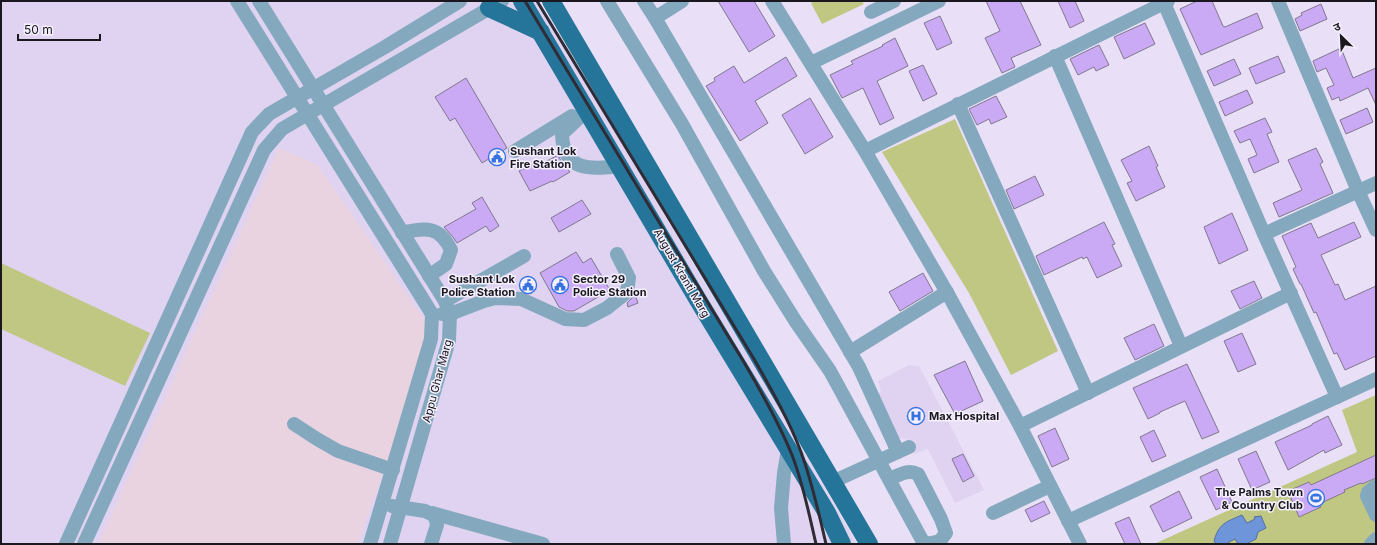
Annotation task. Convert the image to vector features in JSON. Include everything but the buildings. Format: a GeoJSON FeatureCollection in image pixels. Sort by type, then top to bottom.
{"type":"FeatureCollection","features":[{"type":"Feature","properties":{"kind":"main road","name":"August Kranti Marg"},"geometry":{"type":"LineString","coordinates":[[522,1],[542,32],[698,300],[827,514],[842,544]]}},
{"type":"Feature","properties":{"kind":"main road"},"geometry":{"type":"LineString","coordinates":[[551,1],[869,544]]}},
{"type":"Feature","properties":{"kind":"main road"},"geometry":{"type":"LineString","coordinates":[[496,4],[542,32]]}},
{"type":"Feature","properties":{"kind":"street"},"geometry":{"type":"LineString","coordinates":[[236,1],[432,314],[450,314],[496,298],[521,299],[565,319],[584,320],[607,308],[627,292],[629,278],[617,254]]}},
{"type":"Feature","properties":{"kind":"street","name":"Appu Ghar Marg"},"geometry":{"type":"LineString","coordinates":[[259,1],[445,301],[450,314],[449,340],[402,508],[390,544]]}},
{"type":"Feature","properties":{"kind":"street"},"geometry":{"type":"LineString","coordinates":[[66,544],[252,132],[269,114],[385,47],[460,1]]}},
{"type":"Feature","properties":{"kind":"street"},"geometry":{"type":"LineString","coordinates":[[607,1],[678,118],[764,271],[796,322],[830,371],[922,540],[927,544],[940,541],[946,533],[941,519],[918,474],[907,472],[889,479]]}},
{"type":"Feature","properties":{"kind":"street"},"geometry":{"type":"LineString","coordinates":[[644,1],[859,367],[904,449],[832,482]]}},
{"type":"Feature","properties":{"kind":"street"},"geometry":{"type":"LineString","coordinates":[[655,18],[682,1]]}},
{"type":"Feature","properties":{"kind":"street"},"geometry":{"type":"LineString","coordinates":[[772,1],[865,151],[946,292],[1020,426],[1080,544]]}},
{"type":"Feature","properties":{"kind":"street"},"geometry":{"type":"LineString","coordinates":[[871,12],[894,1]]}},
{"type":"Feature","properties":{"kind":"street"},"geometry":{"type":"LineString","coordinates":[[811,63],[939,1]]}},
{"type":"Feature","properties":{"kind":"street"},"geometry":{"type":"LineString","coordinates":[[1278,1],[1358,191],[1376,230]]}},
{"type":"Feature","properties":{"kind":"street"},"geometry":{"type":"LineString","coordinates":[[865,151],[1166,2],[1264,234],[1337,397]]}},
{"type":"Feature","properties":{"kind":"street"},"geometry":{"type":"LineString","coordinates":[[84,544],[264,150],[282,129],[496,4]]}},
{"type":"Feature","properties":{"kind":"street"},"geometry":{"type":"LineString","coordinates":[[1055,56],[1181,346]]}},
{"type":"Feature","properties":{"kind":"street"},"geometry":{"type":"LineString","coordinates":[[958,104],[1088,393]]}},
{"type":"Feature","properties":{"kind":"street"},"geometry":{"type":"LineString","coordinates":[[514,151],[587,110]]}},
{"type":"Feature","properties":{"kind":"street"},"geometry":{"type":"LineString","coordinates":[[587,110],[562,134],[562,145],[566,153],[573,162],[584,167],[603,168],[620,166]]}},
{"type":"Feature","properties":{"kind":"street"},"geometry":{"type":"LineString","coordinates":[[1264,234],[1376,183]]}},
{"type":"Feature","properties":{"kind":"street"},"geometry":{"type":"LineString","coordinates":[[402,233],[420,229],[434,231],[446,239],[450,250],[446,264],[429,276]]}},
{"type":"Feature","properties":{"kind":"street"},"geometry":{"type":"LineString","coordinates":[[445,301],[524,256]]}},
{"type":"Feature","properties":{"kind":"street"},"geometry":{"type":"LineString","coordinates":[[850,352],[946,292]]}},
{"type":"Feature","properties":{"kind":"street"},"geometry":{"type":"LineString","coordinates":[[1020,426],[1290,293]]}},
{"type":"Feature","properties":{"kind":"street","name":"Appu Ghar Marg"},"geometry":{"type":"LineString","coordinates":[[370,544],[432,339],[432,314]]}},
{"type":"Feature","properties":{"kind":"street"},"geometry":{"type":"LineString","coordinates":[[1068,521],[1376,379]]}},
{"type":"Feature","properties":{"kind":"street"},"geometry":{"type":"LineString","coordinates":[[294,424],[338,451],[393,470]]}},
{"type":"Feature","properties":{"kind":"street"},"geometry":{"type":"LineString","coordinates":[[784,544],[781,508],[788,450]]}},
{"type":"Feature","properties":{"kind":"street"},"geometry":{"type":"LineString","coordinates":[[993,513],[1050,486]]}},
{"type":"Feature","properties":{"kind":"street"},"geometry":{"type":"LineString","coordinates":[[1376,486],[1368,492],[1367,496],[1376,514]]}},
{"type":"Feature","properties":{"kind":"street"},"geometry":{"type":"LineString","coordinates":[[382,504],[425,511],[543,544]]}},
{"type":"Feature","properties":{"kind":"street"},"geometry":{"type":"LineString","coordinates":[[431,544],[437,525],[435,516],[432,513]]}},
{"type":"Feature","properties":{"kind":"street"},"geometry":{"type":"LineString","coordinates":[[1371,544],[1376,539]]}},
{"type":"Feature","properties":{"kind":"shaded area"},"geometry":{"type":"Polygon","coordinates":[[[1,1],[538,1],[791,429],[857,544],[1,544],[1,1]]]}},
{"type":"Feature","properties":{"kind":"shaded area"},"geometry":{"type":"Polygon","coordinates":[[[279,148],[318,165],[432,331],[358,544],[98,544],[279,148]]]}},
{"type":"Feature","properties":{"kind":"shaded area","name":"Max Hospital"},"geometry":{"type":"Polygon","coordinates":[[[909,365],[919,366],[984,490],[955,503],[928,449],[914,454],[907,439],[899,438],[876,394],[881,392],[878,381],[909,365]]]}},
{"type":"Feature","properties":{"kind":"green space"},"geometry":{"type":"Polygon","coordinates":[[[815,1],[862,1],[864,4],[822,24],[811,3],[815,1]]]}},
{"type":"Feature","properties":{"kind":"green space"},"geometry":{"type":"Polygon","coordinates":[[[955,119],[1058,351],[1011,375],[969,293],[882,152],[955,119]]]}},
{"type":"Feature","properties":{"kind":"green space"},"geometry":{"type":"Polygon","coordinates":[[[1,263],[150,333],[125,386],[1,329],[1,263]]]}},
{"type":"Feature","properties":{"kind":"green space","name":"The Palms Town & Country Club"},"geometry":{"type":"Polygon","coordinates":[[[1376,395],[1376,544],[1154,544],[1357,452],[1342,410],[1376,395]]]}},
{"type":"Feature","properties":{"kind":"water"},"geometry":{"type":"Polygon","coordinates":[[[1242,515],[1247,523],[1255,519],[1254,517],[1261,516],[1266,528],[1258,532],[1256,539],[1246,544],[1238,544],[1235,539],[1228,544],[1216,544],[1214,541],[1218,530],[1227,522],[1242,515]]]}},
{"type":"Feature","properties":{"kind":"railway"},"geometry":{"type":"LineString","coordinates":[[525,1],[745,364],[770,408],[782,431],[796,466],[806,499],[816,544]]}},
{"type":"Feature","properties":{"kind":"railway"},"geometry":{"type":"LineString","coordinates":[[537,1],[754,359],[779,405],[791,428],[805,463],[826,544]]}},
{"type":"Feature","properties":{"kind":"place","name":"Sushant Lok Fire Station"},"geometry":{"type":"Point","coordinates":[497,157]}},
{"type":"Feature","properties":{"kind":"place","name":"Sushant Lok Police Station"},"geometry":{"type":"Point","coordinates":[528,285]}},
{"type":"Feature","properties":{"kind":"place","name":"Sector 29 Police Station"},"geometry":{"type":"Point","coordinates":[560,285]}},
{"type":"Feature","properties":{"kind":"place","name":"Max Hospital"},"geometry":{"type":"Point","coordinates":[916,416]}},
{"type":"Feature","properties":{"kind":"place","name":"The Palms Town & Country Club"},"geometry":{"type":"Point","coordinates":[1316,498]}}]}
